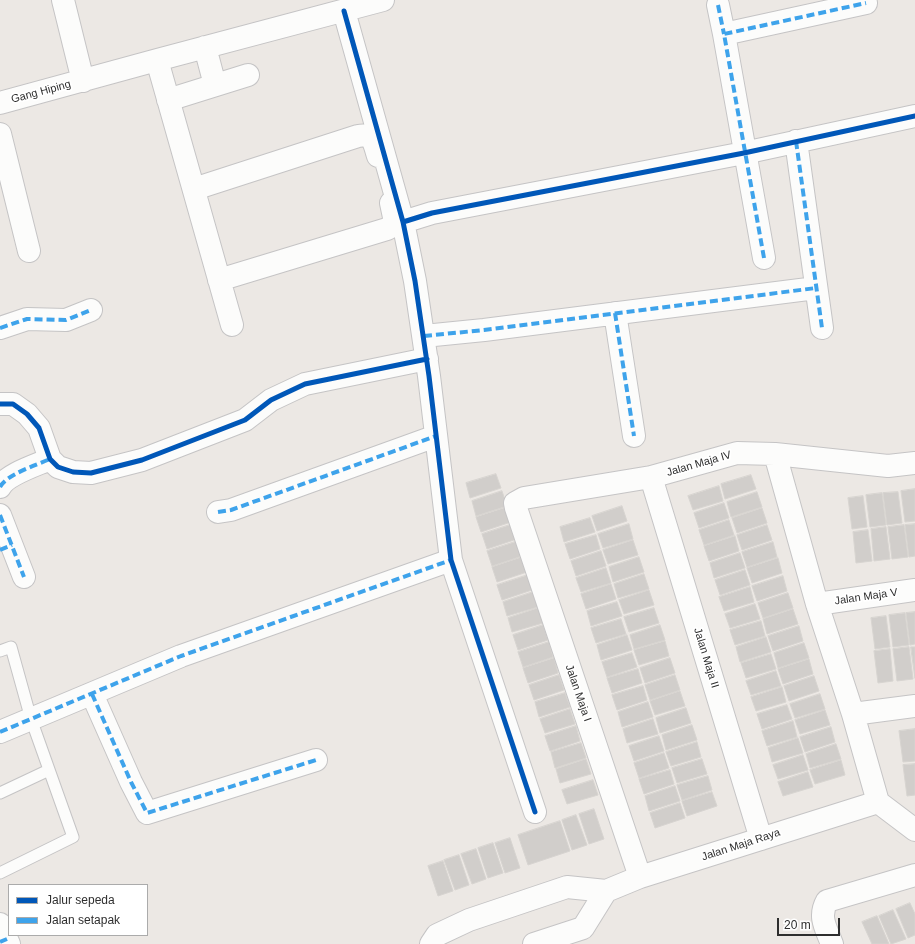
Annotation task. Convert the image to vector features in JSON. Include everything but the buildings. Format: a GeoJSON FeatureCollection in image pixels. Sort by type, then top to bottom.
{"type":"FeatureCollection","features":[{"type":"Feature","properties":{"kind":"street"},"geometry":{"type":"LineString","coordinates":[[63,0],[83,81]]}},
{"type":"Feature","properties":{"kind":"street","name":"Gang Hiping"},"geometry":{"type":"LineString","coordinates":[[0,103],[383,0]]}},
{"type":"Feature","properties":{"kind":"street"},"geometry":{"type":"LineString","coordinates":[[724,34],[866,3]]}},
{"type":"Feature","properties":{"kind":"street"},"geometry":{"type":"LineString","coordinates":[[718,5],[764,258]]}},
{"type":"Feature","properties":{"kind":"street"},"geometry":{"type":"LineString","coordinates":[[344,10],[403,222],[415,281],[427,359],[451,560],[535,812]]}},
{"type":"Feature","properties":{"kind":"street"},"geometry":{"type":"LineString","coordinates":[[205,47],[215,85]]}},
{"type":"Feature","properties":{"kind":"street"},"geometry":{"type":"LineString","coordinates":[[157,60],[232,325]]}},
{"type":"Feature","properties":{"kind":"street"},"geometry":{"type":"LineString","coordinates":[[168,100],[248,75]]}},
{"type":"Feature","properties":{"kind":"street"},"geometry":{"type":"LineString","coordinates":[[403,222],[432,213],[744,153],[915,116]]}},
{"type":"Feature","properties":{"kind":"street"},"geometry":{"type":"LineString","coordinates":[[0,134],[29,251]]}},
{"type":"Feature","properties":{"kind":"street"},"geometry":{"type":"LineString","coordinates":[[194,189],[364,134],[374,141],[395,217],[395,222],[387,229],[219,280]]}},
{"type":"Feature","properties":{"kind":"street"},"geometry":{"type":"LineString","coordinates":[[796,141],[822,328]]}},
{"type":"Feature","properties":{"kind":"street"},"geometry":{"type":"LineString","coordinates":[[424,336],[484,330],[816,288]]}},
{"type":"Feature","properties":{"kind":"street"},"geometry":{"type":"LineString","coordinates":[[0,328],[27,319],[66,320],[91,310]]}},
{"type":"Feature","properties":{"kind":"street"},"geometry":{"type":"LineString","coordinates":[[616,313],[634,436]]}},
{"type":"Feature","properties":{"kind":"street"},"geometry":{"type":"LineString","coordinates":[[0,404],[13,404],[28,414],[39,428],[50,459],[58,467],[73,472],[91,473],[142,460],[245,420],[271,400],[305,384],[427,359]]}},
{"type":"Feature","properties":{"kind":"street"},"geometry":{"type":"LineString","coordinates":[[218,512],[231,510],[436,436]]}},
{"type":"Feature","properties":{"kind":"street","name":"Jalan Maja IV"},"geometry":{"type":"LineString","coordinates":[[516,508],[515,503],[524,498],[651,477],[737,453],[774,454],[888,466],[915,463]]}},
{"type":"Feature","properties":{"kind":"street"},"geometry":{"type":"LineString","coordinates":[[774,454],[816,604],[852,714],[878,802],[915,830]]}},
{"type":"Feature","properties":{"kind":"street"},"geometry":{"type":"LineString","coordinates":[[0,487],[16,474],[50,459]]}},
{"type":"Feature","properties":{"kind":"street","name":"Jalan Maja II"},"geometry":{"type":"LineString","coordinates":[[651,477],[760,839]]}},
{"type":"Feature","properties":{"kind":"street","name":"Jalan Maja I"},"geometry":{"type":"LineString","coordinates":[[516,508],[640,877]]}},
{"type":"Feature","properties":{"kind":"street"},"geometry":{"type":"LineString","coordinates":[[0,515],[6,548],[24,577]]}},
{"type":"Feature","properties":{"kind":"street"},"geometry":{"type":"LineString","coordinates":[[0,732],[181,656],[451,560]]}},
{"type":"Feature","properties":{"kind":"street","name":"Jalan Maja V"},"geometry":{"type":"LineString","coordinates":[[816,604],[915,590]]}},
{"type":"Feature","properties":{"kind":"street"},"geometry":{"type":"LineString","coordinates":[[92,694],[146,813],[316,760]]}},
{"type":"Feature","properties":{"kind":"street"},"geometry":{"type":"LineString","coordinates":[[852,714],[915,706]]}},
{"type":"Feature","properties":{"kind":"street","name":"Jalan Maja Raya"},"geometry":{"type":"LineString","coordinates":[[606,891],[640,877],[878,802]]}},
{"type":"Feature","properties":{"kind":"street"},"geometry":{"type":"LineString","coordinates":[[832,944],[822,916],[823,908],[828,901],[915,876]]}},
{"type":"Feature","properties":{"kind":"street"},"geometry":{"type":"LineString","coordinates":[[431,944],[437,935],[469,920],[567,887],[606,891],[583,928],[534,944]]}},
{"type":"Feature","properties":{"kind":"lane"},"geometry":{"type":"LineString","coordinates":[[0,651],[11,647],[31,719],[74,837],[0,873]]}},
{"type":"Feature","properties":{"kind":"lane"},"geometry":{"type":"LineString","coordinates":[[0,793],[50,770]]}},
{"type":"Feature","properties":{"kind":"marked path"},"geometry":{"type":"LineString","coordinates":[[764,258],[724,34],[866,3]]}},
{"type":"Feature","properties":{"kind":"marked path"},"geometry":{"type":"LineString","coordinates":[[718,5],[724,34]]}},
{"type":"Feature","properties":{"kind":"marked path"},"geometry":{"type":"LineString","coordinates":[[796,141],[822,328]]}},
{"type":"Feature","properties":{"kind":"marked path"},"geometry":{"type":"LineString","coordinates":[[424,336],[484,330],[816,288]]}},
{"type":"Feature","properties":{"kind":"marked path"},"geometry":{"type":"LineString","coordinates":[[0,328],[27,319],[66,320],[91,310]]}},
{"type":"Feature","properties":{"kind":"marked path"},"geometry":{"type":"LineString","coordinates":[[615,313],[634,436]]}},
{"type":"Feature","properties":{"kind":"marked path"},"geometry":{"type":"LineString","coordinates":[[218,512],[231,510],[436,436]]}},
{"type":"Feature","properties":{"kind":"marked path"},"geometry":{"type":"LineString","coordinates":[[0,487],[15,474],[50,459]]}},
{"type":"Feature","properties":{"kind":"marked path"},"geometry":{"type":"LineString","coordinates":[[0,515],[24,577]]}},
{"type":"Feature","properties":{"kind":"marked path"},"geometry":{"type":"LineString","coordinates":[[0,550],[12,545]]}},
{"type":"Feature","properties":{"kind":"marked path"},"geometry":{"type":"LineString","coordinates":[[0,732],[181,656],[451,560]]}},
{"type":"Feature","properties":{"kind":"marked path"},"geometry":{"type":"LineString","coordinates":[[92,694],[131,782],[147,813],[316,760]]}},
{"type":"Feature","properties":{"kind":"marked path"},"geometry":{"type":"LineString","coordinates":[[0,942],[7,939]]}},
{"type":"Feature","properties":{"kind":"cycle path"},"geometry":{"type":"LineString","coordinates":[[344,11],[403,222],[415,281],[429,376],[451,560],[535,812]]}},
{"type":"Feature","properties":{"kind":"cycle path"},"geometry":{"type":"LineString","coordinates":[[403,222],[432,213],[744,153],[915,116]]}},
{"type":"Feature","properties":{"kind":"cycle path"},"geometry":{"type":"LineString","coordinates":[[0,404],[13,404],[27,414],[39,428],[50,459],[58,467],[73,472],[91,473],[142,460],[245,420],[271,400],[305,384],[427,359]]}}]}
